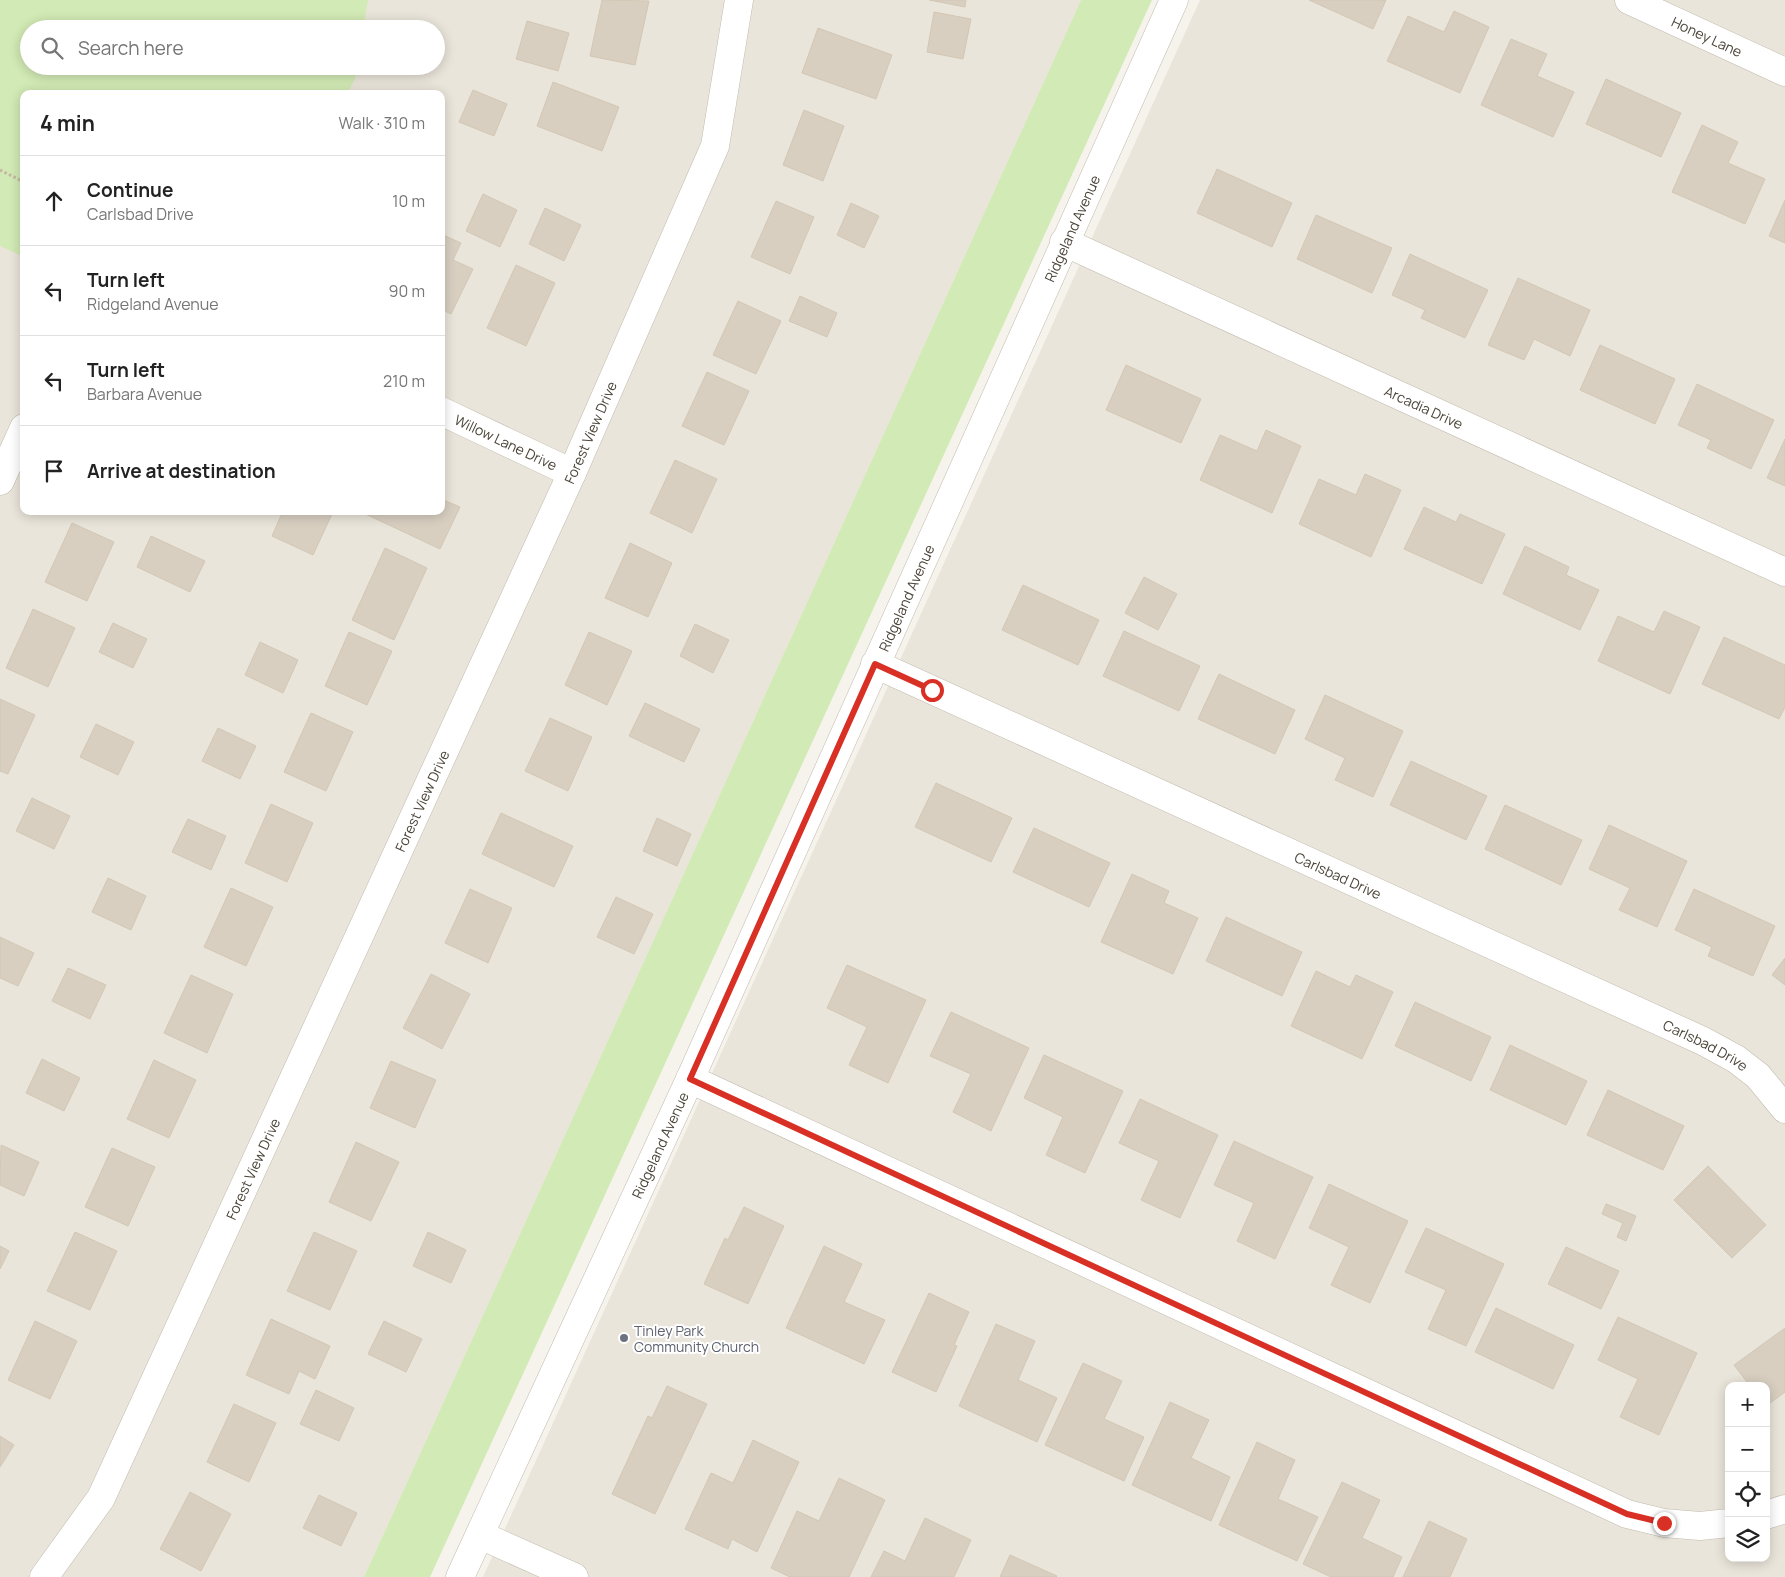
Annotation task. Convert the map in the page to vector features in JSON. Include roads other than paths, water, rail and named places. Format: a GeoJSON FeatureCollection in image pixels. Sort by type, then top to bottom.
{"type":"FeatureCollection","features":[{"type":"Feature","properties":{"kind":"street","name":"Forest View Drive"},"geometry":{"type":"LineString","coordinates":[[44,1577],[101,1498],[572,473],[714,146],[739,0]]}},
{"type":"Feature","properties":{"kind":"street","name":"Ridgeland Avenue"},"geometry":{"type":"LineString","coordinates":[[460,1577],[690,1079],[1174,0]]}},
{"type":"Feature","properties":{"kind":"street","name":"Honey Lane"},"geometry":{"type":"LineString","coordinates":[[1629,0],[1785,72]]}},
{"type":"Feature","properties":{"kind":"street","name":"Arcadia Drive"},"geometry":{"type":"LineString","coordinates":[[1064,242],[1785,572]]}},
{"type":"Feature","properties":{"kind":"street","name":"Willow Lane Drive"},"geometry":{"type":"LineString","coordinates":[[445,413],[572,473]]}},
{"type":"Feature","properties":{"kind":"street"},"geometry":{"type":"LineString","coordinates":[[0,481],[20,437]]}},
{"type":"Feature","properties":{"kind":"street","name":"Carlsbad Drive"},"geometry":{"type":"LineString","coordinates":[[875,664],[1703,1041],[1736,1059],[1758,1076],[1785,1109]]}},
{"type":"Feature","properties":{"kind":"street"},"geometry":{"type":"LineString","coordinates":[[690,1079],[1627,1514],[1664,1523],[1682,1525],[1700,1526],[1725,1523]]}},
{"type":"Feature","properties":{"kind":"street"},"geometry":{"type":"LineString","coordinates":[[1770,1513],[1785,1509]]}},
{"type":"Feature","properties":{"kind":"street"},"geometry":{"type":"LineString","coordinates":[[480,1535],[574,1577]]}},
{"type":"Feature","properties":{"kind":"place","name":"Tinley Park Community Church"},"geometry":{"type":"Point","coordinates":[624,1338]}}]}
